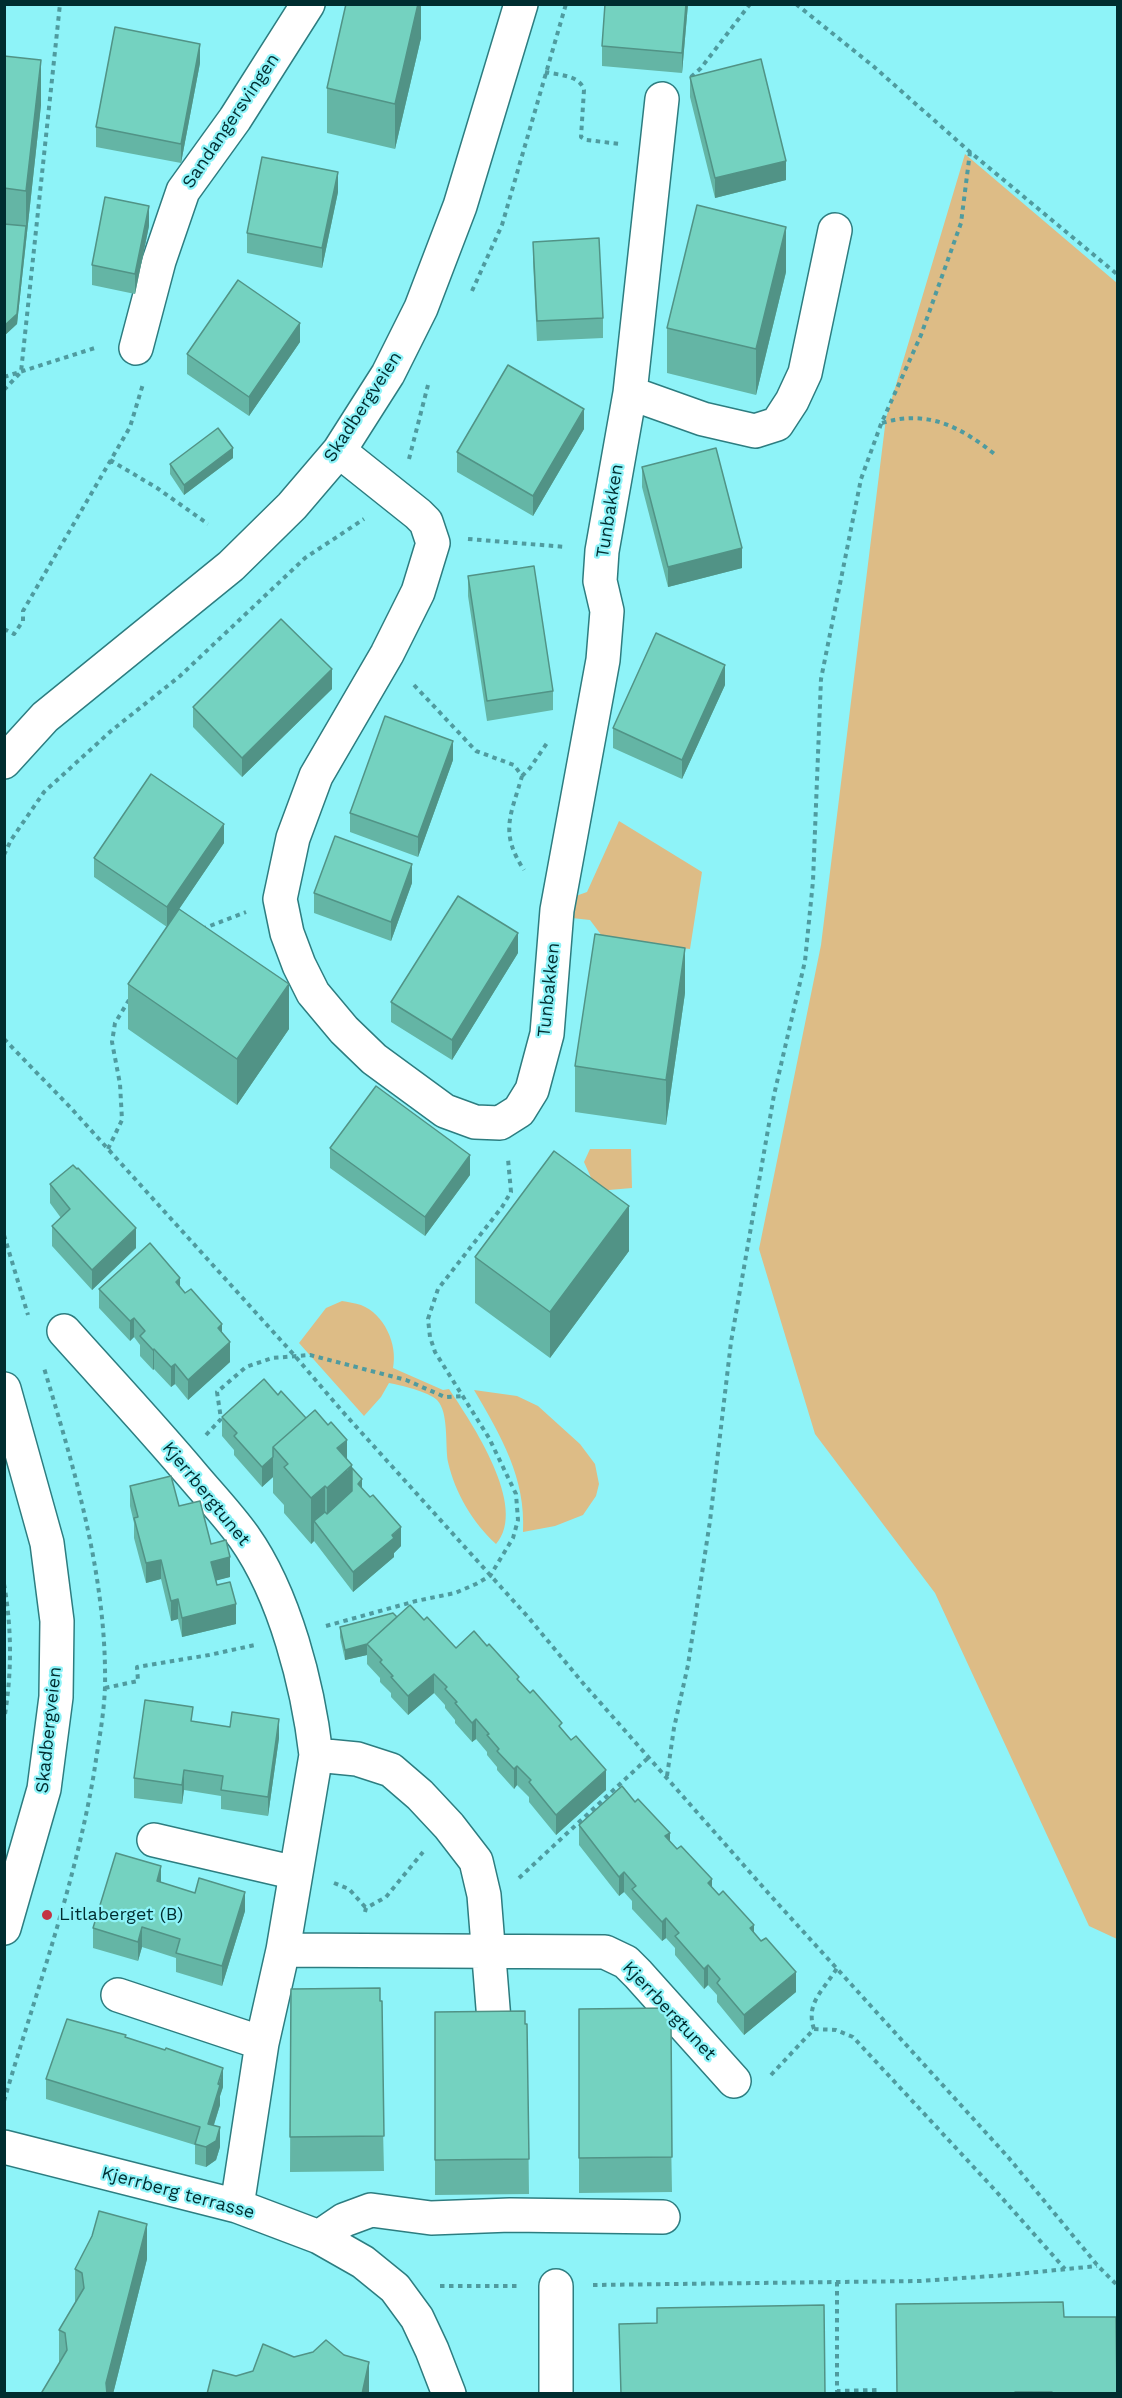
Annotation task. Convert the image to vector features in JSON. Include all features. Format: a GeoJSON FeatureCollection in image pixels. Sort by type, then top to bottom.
{"type":"FeatureCollection","features":[{"type":"Feature","properties":{"kind":"street","name":"Sandangersvingen"},"geometry":{"type":"LineString","coordinates":[[136,348],[159,261],[183,191],[235,119],[308,4]]}},
{"type":"Feature","properties":{"kind":"street","name":"Skadbergveien"},"geometry":{"type":"LineString","coordinates":[[4,762],[45,717],[231,566],[292,506],[339,451],[388,374],[421,308],[460,206],[521,4]]}},
{"type":"Feature","properties":{"kind":"street","name":"Tunbakken"},"geometry":{"type":"LineString","coordinates":[[500,1123],[519,1111],[532,1090],[547,1034],[557,910],[600,680],[607,611],[600,581],[602,551],[630,393],[662,99]]}},
{"type":"Feature","properties":{"kind":"street"},"geometry":{"type":"LineString","coordinates":[[630,393],[703,419],[755,431],[777,424],[792,401],[805,373],[835,230]]}},
{"type":"Feature","properties":{"kind":"street"},"geometry":{"type":"LineString","coordinates":[[339,451],[418,514],[426,522],[433,543],[415,601],[316,776],[293,838],[280,899],[287,933],[298,965],[313,993],[344,1030],[374,1059],[445,1111],[475,1122],[500,1123]]}},
{"type":"Feature","properties":{"kind":"street","name":"Kjerrbergtunet"},"geometry":{"type":"LineString","coordinates":[[64,1331],[178,1458],[244,1537],[267,1578],[290,1635],[313,1724],[316,1755],[283,1950],[262,2043],[237,2206]]}},
{"type":"Feature","properties":{"kind":"street","name":"Skadbergveien"},"geometry":{"type":"LineString","coordinates":[[4,1389],[46,1543],[57,1621],[56,1697],[44,1789],[4,1928]]}},
{"type":"Feature","properties":{"kind":"street"},"geometry":{"type":"LineString","coordinates":[[316,1755],[357,1759],[391,1770],[420,1795],[449,1826],[476,1861],[485,1908],[495,2034]]}},
{"type":"Feature","properties":{"kind":"street"},"geometry":{"type":"LineString","coordinates":[[154,1840],[296,1873]]}},
{"type":"Feature","properties":{"kind":"street","name":"Kjerrbergtunet"},"geometry":{"type":"LineString","coordinates":[[283,1950],[584,1950],[615,1955],[638,1974],[734,2081]]}},
{"type":"Feature","properties":{"kind":"street"},"geometry":{"type":"LineString","coordinates":[[118,1995],[262,2043]]}},
{"type":"Feature","properties":{"kind":"street","name":"Kjerrberg terrasse"},"geometry":{"type":"LineString","coordinates":[[4,2146],[237,2206],[319,2237],[363,2262],[395,2288],[417,2318],[432,2350],[448,2394]]}},
{"type":"Feature","properties":{"kind":"street"},"geometry":{"type":"LineString","coordinates":[[319,2237],[344,2220],[371,2210],[431,2218],[510,2215],[663,2217]]}},
{"type":"Feature","properties":{"kind":"street"},"geometry":{"type":"LineString","coordinates":[[556,2286],[556,2394]]}},
{"type":"Feature","properties":{"kind":"path"},"geometry":{"type":"LineString","coordinates":[[4,390],[21,372],[60,4]]}},
{"type":"Feature","properties":{"kind":"path"},"geometry":{"type":"LineString","coordinates":[[701,68],[750,4]]}},
{"type":"Feature","properties":{"kind":"path"},"geometry":{"type":"LineString","coordinates":[[796,4],[873,66],[970,152],[1118,274]]}},
{"type":"Feature","properties":{"kind":"path"},"geometry":{"type":"LineString","coordinates":[[545,72],[582,83],[584,90],[581,137],[586,140],[657,147]]}},
{"type":"Feature","properties":{"kind":"path"},"geometry":{"type":"LineString","coordinates":[[667,1776],[674,1728],[688,1665],[710,1521],[733,1330],[774,1095],[805,961],[813,881],[822,679],[861,479],[881,424],[921,335],[961,223],[970,152]]}},
{"type":"Feature","properties":{"kind":"path"},"geometry":{"type":"LineString","coordinates":[[4,377],[104,345],[122,343],[136,348],[142,364],[143,383],[130,427],[23,611],[23,621],[14,634],[4,629]]}},
{"type":"Feature","properties":{"kind":"path"},"geometry":{"type":"LineString","coordinates":[[881,424],[902,417],[922,418],[946,424],[972,436],[997,456]]}},
{"type":"Feature","properties":{"kind":"path"},"geometry":{"type":"LineString","coordinates":[[110,460],[157,488],[208,524]]}},
{"type":"Feature","properties":{"kind":"path"},"geometry":{"type":"LineString","coordinates":[[463,539],[540,544]]}},
{"type":"Feature","properties":{"kind":"path"},"geometry":{"type":"LineString","coordinates":[[387,654],[476,751],[514,765],[522,776]]}},
{"type":"Feature","properties":{"kind":"path"},"geometry":{"type":"LineString","coordinates":[[4,855],[11,840],[44,792],[111,731]]}},
{"type":"Feature","properties":{"kind":"path"},"geometry":{"type":"LineString","coordinates":[[543,750],[522,776],[509,824],[508,840],[531,880],[557,910]]}},
{"type":"Feature","properties":{"kind":"path"},"geometry":{"type":"LineString","coordinates":[[194,932],[280,899]]}},
{"type":"Feature","properties":{"kind":"path"},"geometry":{"type":"LineString","coordinates":[[108,1149],[122,1120],[120,1084],[112,1042],[115,1023],[130,998]]}},
{"type":"Feature","properties":{"kind":"path"},"geometry":{"type":"LineString","coordinates":[[4,1039],[108,1149],[295,1356],[648,1756],[1008,2157],[1098,2266],[1118,2286]]}},
{"type":"Feature","properties":{"kind":"path"},"geometry":{"type":"LineString","coordinates":[[105,1688],[138,1681],[137,1667],[209,1655],[455,1593],[490,1576],[513,1538],[518,1520],[516,1494],[489,1438],[435,1352],[430,1338],[428,1319],[438,1289],[502,1208],[511,1192],[511,1173],[500,1123]]}},
{"type":"Feature","properties":{"kind":"path"},"geometry":{"type":"LineString","coordinates":[[178,1458],[221,1419],[217,1392],[246,1367],[272,1358],[310,1355],[392,1375],[445,1397],[464,1396]]}},
{"type":"Feature","properties":{"kind":"path"},"geometry":{"type":"LineString","coordinates":[[4,1584],[9,1608],[10,1646],[9,1692],[4,1720]]}},
{"type":"Feature","properties":{"kind":"path"},"geometry":{"type":"LineString","coordinates":[[485,1908],[541,1859],[648,1756]]}},
{"type":"Feature","properties":{"kind":"path"},"geometry":{"type":"LineString","coordinates":[[360,1951],[366,1908],[386,1897],[425,1849],[449,1826]]}},
{"type":"Feature","properties":{"kind":"path"},"geometry":{"type":"LineString","coordinates":[[814,2029],[810,2017],[811,2006],[837,1968]]}},
{"type":"Feature","properties":{"kind":"path"},"geometry":{"type":"LineString","coordinates":[[734,2081],[744,2090],[751,2090],[762,2085],[814,2029],[837,2030],[853,2037],[994,2189],[1065,2270]]}},
{"type":"Feature","properties":{"kind":"path"},"geometry":{"type":"LineString","coordinates":[[395,2288],[920,2281],[1098,2266]]}},
{"type":"Feature","properties":{"kind":"path"},"geometry":{"type":"LineString","coordinates":[[837,2282],[837,2391],[877,2390],[877,2394]]}},
{"type":"Feature","properties":{"kind":"shaded area"},"geometry":{"type":"Polygon","coordinates":[[[965,154],[1117,283],[1117,1939],[1089,1926],[935,1593],[815,1434],[759,1249],[821,945],[886,418],[965,154]]]}},
{"type":"Feature","properties":{"kind":"shaded area"},"geometry":{"type":"Polygon","coordinates":[[[619,821],[702,872],[690,949],[605,940],[590,920],[572,918],[573,897],[587,892],[619,821]]]}},
{"type":"Feature","properties":{"kind":"shaded area"},"geometry":{"type":"Polygon","coordinates":[[[590,1149],[631,1149],[632,1188],[597,1191],[584,1162],[590,1149]]]}},
{"type":"Feature","properties":{"kind":"shaded area"},"geometry":{"type":"Polygon","coordinates":[[[342,1301],[359,1304],[369,1309],[383,1323],[393,1349],[393,1368],[443,1390],[449,1389],[459,1404],[482,1443],[501,1487],[506,1509],[504,1528],[496,1544],[473,1517],[455,1485],[448,1462],[443,1412],[437,1400],[407,1387],[389,1383],[381,1397],[364,1416],[299,1343],[326,1308],[342,1301]]]}},
{"type":"Feature","properties":{"kind":"shaded area"},"geometry":{"type":"Polygon","coordinates":[[[474,1390],[517,1396],[538,1406],[580,1444],[595,1464],[599,1484],[596,1496],[583,1515],[555,1526],[523,1532],[523,1512],[516,1475],[502,1441],[474,1390]]]}},
{"type":"Feature","properties":{"kind":"building"},"geometry":{"type":"Polygon","coordinates":[[[346,4],[418,4],[395,104],[327,88],[346,4]]]}},
{"type":"Feature","properties":{"kind":"building"},"geometry":{"type":"Polygon","coordinates":[[[605,4],[686,4],[682,53],[602,46],[605,4]]]}},
{"type":"Feature","properties":{"kind":"building"},"geometry":{"type":"Polygon","coordinates":[[[115,27],[200,44],[181,144],[96,127],[115,27]]]}},
{"type":"Feature","properties":{"kind":"building"},"geometry":{"type":"Polygon","coordinates":[[[4,56],[41,60],[26,191],[4,188],[4,56]]]}},
{"type":"Feature","properties":{"kind":"building"},"geometry":{"type":"Polygon","coordinates":[[[761,59],[786,161],[715,178],[690,77],[761,59]]]}},
{"type":"Feature","properties":{"kind":"building"},"geometry":{"type":"Polygon","coordinates":[[[262,157],[338,172],[322,248],[247,233],[262,157]]]}},
{"type":"Feature","properties":{"kind":"building"},"geometry":{"type":"Polygon","coordinates":[[[105,197],[149,206],[135,274],[92,265],[105,197]]]}},
{"type":"Feature","properties":{"kind":"building"},"geometry":{"type":"Polygon","coordinates":[[[697,205],[786,227],[756,349],[667,328],[697,205]]]}},
{"type":"Feature","properties":{"kind":"building"},"geometry":{"type":"Polygon","coordinates":[[[4,224],[26,226],[17,314],[4,326],[4,224]]]}},
{"type":"Feature","properties":{"kind":"building"},"geometry":{"type":"Polygon","coordinates":[[[599,238],[603,318],[537,321],[533,242],[599,238]]]}},
{"type":"Feature","properties":{"kind":"building"},"geometry":{"type":"Polygon","coordinates":[[[238,280],[300,323],[249,397],[187,354],[238,280]]]}},
{"type":"Feature","properties":{"kind":"building"},"geometry":{"type":"Polygon","coordinates":[[[508,365],[584,409],[533,496],[457,452],[508,365]]]}},
{"type":"Feature","properties":{"kind":"building"},"geometry":{"type":"Polygon","coordinates":[[[218,428],[233,448],[184,485],[170,464],[218,428]]]}},
{"type":"Feature","properties":{"kind":"building"},"geometry":{"type":"Polygon","coordinates":[[[716,448],[742,548],[668,567],[642,467],[716,448]]]}},
{"type":"Feature","properties":{"kind":"building"},"geometry":{"type":"Polygon","coordinates":[[[534,566],[553,691],[487,701],[468,576],[534,566]]]}},
{"type":"Feature","properties":{"kind":"building"},"geometry":{"type":"Polygon","coordinates":[[[281,619],[332,669],[242,758],[193,707],[281,619]]]}},
{"type":"Feature","properties":{"kind":"building"},"geometry":{"type":"Polygon","coordinates":[[[656,633],[725,665],[682,760],[613,728],[656,633]]]}},
{"type":"Feature","properties":{"kind":"building"},"geometry":{"type":"Polygon","coordinates":[[[385,716],[453,741],[418,837],[350,813],[385,716]]]}},
{"type":"Feature","properties":{"kind":"building"},"geometry":{"type":"Polygon","coordinates":[[[151,774],[224,824],[167,907],[94,858],[151,774]]]}},
{"type":"Feature","properties":{"kind":"building"},"geometry":{"type":"Polygon","coordinates":[[[335,836],[412,864],[391,922],[314,893],[335,836]]]}},
{"type":"Feature","properties":{"kind":"building"},"geometry":{"type":"Polygon","coordinates":[[[458,896],[518,933],[452,1040],[391,1002],[458,896]]]}},
{"type":"Feature","properties":{"kind":"building"},"geometry":{"type":"Polygon","coordinates":[[[179,909],[289,984],[237,1059],[128,984],[179,909]]]}},
{"type":"Feature","properties":{"kind":"building"},"geometry":{"type":"Polygon","coordinates":[[[595,934],[685,948],[666,1080],[575,1066],[595,934]]]}},
{"type":"Feature","properties":{"kind":"building"},"geometry":{"type":"Polygon","coordinates":[[[376,1086],[470,1155],[425,1217],[330,1148],[376,1086]]]}},
{"type":"Feature","properties":{"kind":"building"},"geometry":{"type":"Polygon","coordinates":[[[554,1151],[629,1206],[550,1312],[475,1257],[554,1151]]]}},
{"type":"Feature","properties":{"kind":"building"},"geometry":{"type":"Polygon","coordinates":[[[73,1165],[136,1228],[92,1270],[52,1226],[70,1209],[50,1184],[73,1165]]]}},
{"type":"Feature","properties":{"kind":"building"},"geometry":{"type":"Polygon","coordinates":[[[150,1243],[180,1278],[176,1282],[185,1293],[191,1289],[222,1324],[218,1328],[230,1342],[188,1380],[175,1364],[171,1367],[140,1336],[145,1331],[134,1318],[130,1321],[99,1289],[150,1243]]]}},
{"type":"Feature","properties":{"kind":"building"},"geometry":{"type":"Polygon","coordinates":[[[264,1379],[278,1395],[281,1391],[306,1418],[273,1447],[273,1457],[262,1467],[234,1436],[237,1433],[222,1417],[264,1379]]]}},
{"type":"Feature","properties":{"kind":"building"},"geometry":{"type":"Polygon","coordinates":[[[315,1410],[328,1425],[331,1422],[347,1440],[337,1448],[352,1465],[327,1488],[325,1486],[311,1498],[284,1467],[288,1464],[273,1447],[315,1410]]]}},
{"type":"Feature","properties":{"kind":"building"},"geometry":{"type":"Polygon","coordinates":[[[352,1468],[362,1479],[358,1484],[370,1497],[373,1495],[401,1527],[392,1535],[394,1538],[353,1572],[314,1521],[325,1512],[327,1514],[352,1491],[352,1468]]]}},
{"type":"Feature","properties":{"kind":"building"},"geometry":{"type":"Polygon","coordinates":[[[171,1476],[179,1506],[200,1501],[211,1544],[226,1540],[230,1557],[211,1562],[217,1585],[230,1582],[236,1604],[182,1618],[178,1599],[171,1601],[161,1560],[146,1563],[134,1518],[138,1517],[130,1486],[171,1476]]]}},
{"type":"Feature","properties":{"kind":"building"},"geometry":{"type":"Polygon","coordinates":[[[410,1605],[424,1620],[427,1617],[456,1648],[474,1631],[519,1677],[517,1679],[530,1693],[533,1690],[562,1723],[559,1726],[571,1740],[576,1736],[606,1770],[556,1815],[529,1782],[531,1780],[517,1766],[514,1769],[497,1751],[499,1749],[487,1735],[489,1734],[476,1719],[472,1723],[445,1689],[447,1687],[434,1674],[408,1696],[380,1662],[382,1660],[367,1644],[410,1605]]]}},
{"type":"Feature","properties":{"kind":"building"},"geometry":{"type":"Polygon","coordinates":[[[393,1613],[397,1617],[367,1644],[345,1650],[340,1627],[393,1613]]]}},
{"type":"Feature","properties":{"kind":"building"},"geometry":{"type":"Polygon","coordinates":[[[145,1700],[193,1707],[191,1721],[230,1727],[232,1712],[279,1719],[268,1797],[221,1790],[223,1776],[184,1770],[182,1785],[134,1778],[145,1700]]]}},
{"type":"Feature","properties":{"kind":"building"},"geometry":{"type":"Polygon","coordinates":[[[622,1786],[635,1802],[638,1799],[670,1833],[665,1836],[677,1849],[681,1846],[712,1879],[708,1883],[719,1895],[723,1891],[754,1925],[750,1928],[761,1941],[766,1938],[796,1972],[744,2015],[717,1983],[720,1979],[708,1965],[704,1969],[675,1936],[679,1933],[666,1918],[662,1922],[632,1889],[636,1886],[624,1872],[619,1877],[579,1825],[622,1786]]]}},
{"type":"Feature","properties":{"kind":"building"},"geometry":{"type":"Polygon","coordinates":[[[116,1853],[161,1866],[157,1881],[195,1893],[199,1878],[245,1892],[222,1966],[176,1953],[180,1939],[142,1927],[138,1942],[93,1928],[116,1853]]]}},
{"type":"Feature","properties":{"kind":"building"},"geometry":{"type":"Polygon","coordinates":[[[380,1988],[384,2136],[290,2137],[291,1989],[380,1988]]]}},
{"type":"Feature","properties":{"kind":"building"},"geometry":{"type":"Polygon","coordinates":[[[669,2008],[672,2157],[579,2158],[579,2009],[669,2008]]]}},
{"type":"Feature","properties":{"kind":"building"},"geometry":{"type":"Polygon","coordinates":[[[525,2011],[529,2159],[435,2160],[435,2012],[525,2011]]]}},
{"type":"Feature","properties":{"kind":"building"},"geometry":{"type":"Polygon","coordinates":[[[67,2019],[126,2035],[125,2037],[165,2050],[166,2048],[223,2068],[208,2124],[220,2127],[216,2141],[206,2147],[195,2144],[200,2127],[46,2079],[67,2019]]]}},
{"type":"Feature","properties":{"kind":"building"},"geometry":{"type":"Polygon","coordinates":[[[99,2211],[147,2224],[106,2383],[107,2394],[44,2394],[42,2392],[67,2350],[65,2333],[59,2330],[84,2288],[82,2273],[75,2269],[92,2236],[99,2211]]]}},
{"type":"Feature","properties":{"kind":"building"},"geometry":{"type":"Polygon","coordinates":[[[1063,2302],[1064,2317],[1116,2317],[1117,2394],[1015,2392],[1015,2394],[897,2394],[896,2304],[1063,2302]]]}},
{"type":"Feature","properties":{"kind":"building"},"geometry":{"type":"Polygon","coordinates":[[[824,2305],[825,2394],[621,2394],[619,2324],[657,2323],[657,2308],[824,2305]]]}},
{"type":"Feature","properties":{"kind":"building"},"geometry":{"type":"Polygon","coordinates":[[[326,2340],[344,2355],[369,2362],[362,2394],[207,2394],[213,2370],[236,2376],[253,2371],[263,2344],[294,2357],[313,2352],[326,2340]]]}},
{"type":"Feature","properties":{"kind":"place","name":"Litlaberget (B)"},"geometry":{"type":"Point","coordinates":[47,1915]}}]}
